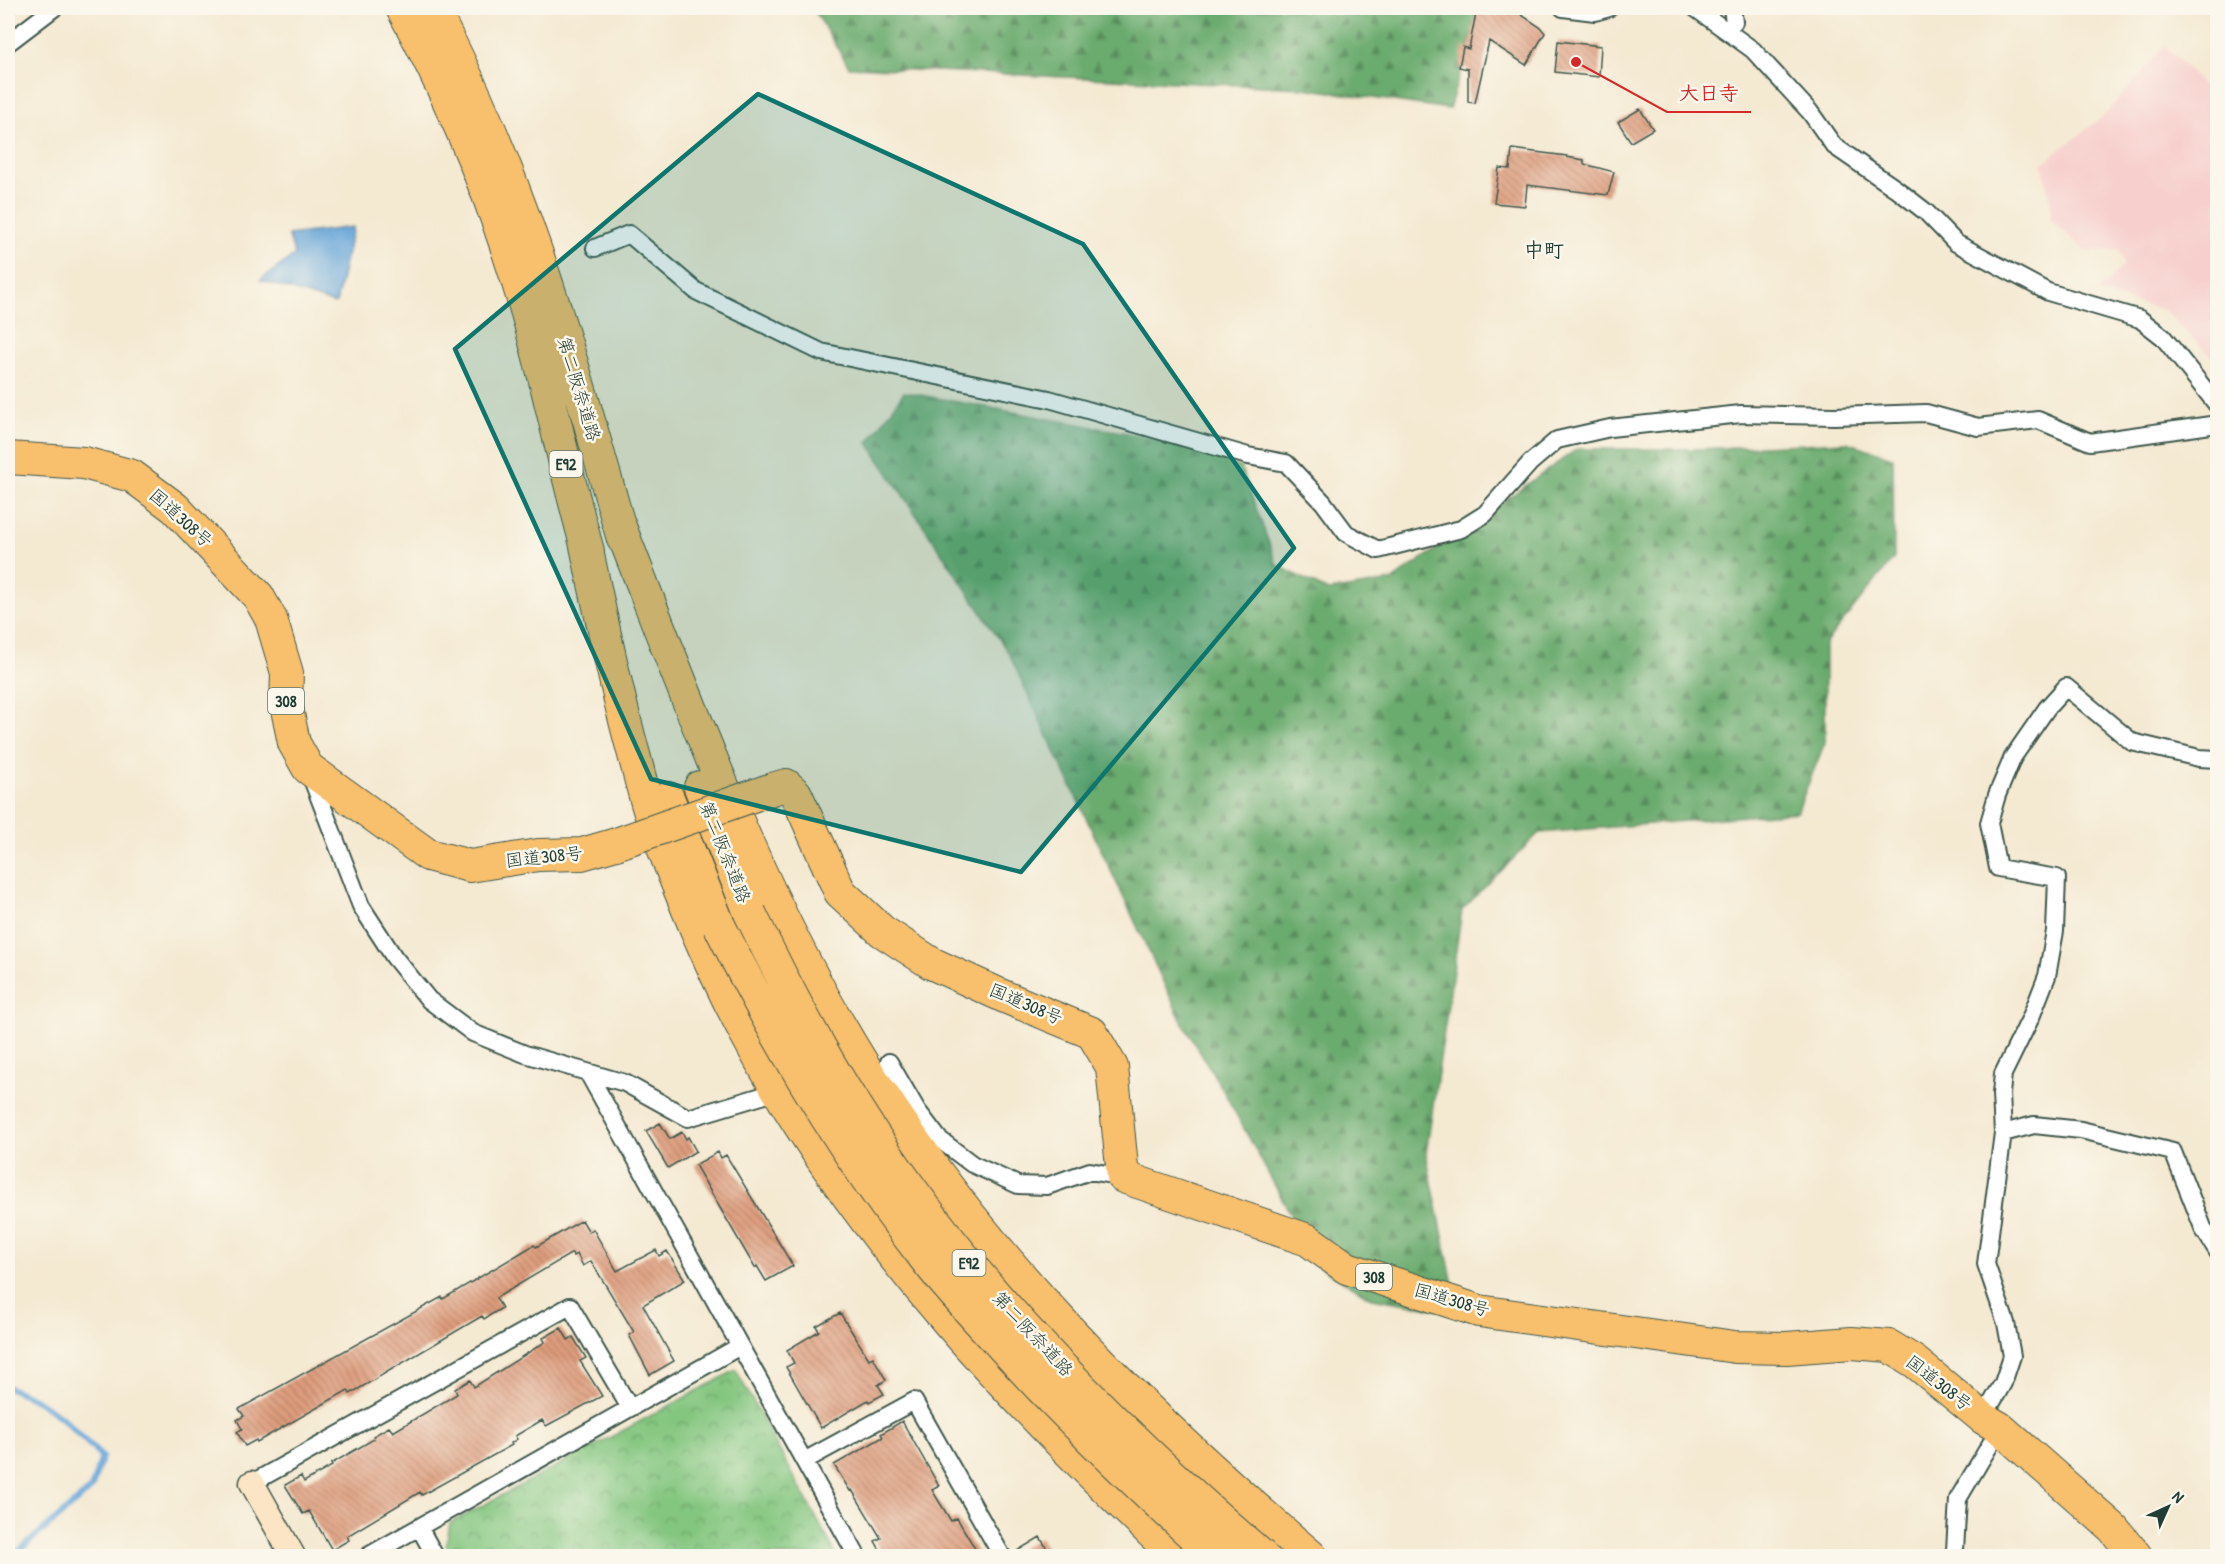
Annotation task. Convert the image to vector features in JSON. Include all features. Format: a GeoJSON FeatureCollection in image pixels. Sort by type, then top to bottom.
{"type":"FeatureCollection","features":[{"type":"Feature","properties":{"kind":"highway","name":"第二阪奈道路"},"geometry":{"type":"LineString","coordinates":[[402,8],[463,134],[498,224],[527,313],[583,532],[627,678],[670,806],[720,925],[759,1005],[814,1101],[849,1154],[929,1263],[1016,1362],[1066,1414],[1216,1557]]}},
{"type":"Feature","properties":{"kind":"highway","name":"第二阪奈道路"},"geometry":{"type":"LineString","coordinates":[[432,8],[447,34],[525,215],[553,302],[660,668],[702,793],[750,913],[810,1031],[842,1085],[912,1191],[952,1243],[1079,1384],[1166,1469],[1262,1557]]}},
{"type":"Feature","properties":{"kind":"highway","name":"国道308号"},"geometry":{"type":"LineString","coordinates":[[8,458],[84,463],[132,476],[175,508],[258,596],[271,619],[287,674],[286,704],[294,743],[308,768],[429,855],[470,866],[538,855],[582,854],[786,785],[796,794],[840,892],[882,931],[932,963],[1005,997],[1092,1033],[1112,1067],[1123,1177],[1308,1240],[1347,1268],[1479,1311],[1735,1347],[1787,1348],[1852,1343],[1888,1346],[1915,1362],[1991,1423],[2114,1528],[2136,1557]]}},
{"type":"Feature","properties":{"kind":"highway"},"geometry":{"type":"LineString","coordinates":[[617,519],[716,771],[777,905],[833,1014],[902,1124],[974,1223],[1057,1318],[1144,1408],[1234,1491],[1311,1557]]}},
{"type":"Feature","properties":{"kind":"highway"},"geometry":{"type":"LineString","coordinates":[[583,532],[621,708],[650,813],[699,938],[759,1058],[829,1170],[910,1279],[960,1338],[1040,1425],[1176,1557]]}},
{"type":"Feature","properties":{"kind":"street"},"geometry":{"type":"LineString","coordinates":[[8,43],[54,8]]}},
{"type":"Feature","properties":{"kind":"street"},"geometry":{"type":"LineString","coordinates":[[1563,8],[1595,12],[1609,8]]}},
{"type":"Feature","properties":{"kind":"street"},"geometry":{"type":"LineString","coordinates":[[1695,8],[1753,51],[1810,112],[1834,146],[1926,212],[1956,243],[2048,292],[2140,319],[2163,336],[2217,406]]}},
{"type":"Feature","properties":{"kind":"street"},"geometry":{"type":"LineString","coordinates":[[595,248],[629,234],[696,291],[821,352],[1048,399],[1248,456],[1286,464],[1323,502],[1347,533],[1378,550],[1461,529],[1485,514],[1530,463],[1557,440],[1610,428],[1742,414],[1834,416],[1926,413],[1978,427],[2038,420],[2090,442],[2217,424]]}},
{"type":"Feature","properties":{"kind":"street"},"geometry":{"type":"LineString","coordinates":[[1952,1557],[1955,1550],[1958,1499],[1991,1423],[2012,1356],[2006,1323],[1986,1264],[2003,1133],[2001,1095],[2003,1074],[2031,1017],[2047,976],[2055,931],[2057,878],[1998,868],[1989,823],[1997,795],[2013,757],[2047,708],[2066,687],[2132,742],[2199,758],[2217,759]]}},
{"type":"Feature","properties":{"kind":"street"},"geometry":{"type":"LineString","coordinates":[[308,768],[361,906],[394,957],[429,1000],[473,1033],[525,1054],[625,1083],[688,1118],[765,1095]]}},
{"type":"Feature","properties":{"kind":"street"},"geometry":{"type":"LineString","coordinates":[[889,1062],[917,1110],[939,1139],[972,1164],[1018,1185],[1047,1186],[1090,1171],[1123,1177]]}},
{"type":"Feature","properties":{"kind":"street"},"geometry":{"type":"LineString","coordinates":[[588,1073],[857,1557]]}},
{"type":"Feature","properties":{"kind":"street"},"geometry":{"type":"LineString","coordinates":[[2003,1133],[2034,1125],[2081,1130],[2173,1152],[2204,1230],[2217,1252]]}},
{"type":"Feature","properties":{"kind":"street"},"geometry":{"type":"LineString","coordinates":[[292,1557],[252,1483],[570,1305],[630,1408]]}},
{"type":"Feature","properties":{"kind":"street"},"geometry":{"type":"LineString","coordinates":[[368,1557],[740,1346]]}},
{"type":"Feature","properties":{"kind":"street"},"geometry":{"type":"LineString","coordinates":[[804,1461],[914,1401],[1002,1557]]}},
{"type":"Feature","properties":{"kind":"street"},"geometry":{"type":"LineString","coordinates":[[419,1527],[435,1557]]}},
{"type":"Feature","properties":{"kind":"highlighted area"},"geometry":{"type":"Polygon","coordinates":[[[758,94],[1083,244],[1294,548],[1021,872],[651,779],[455,349],[758,94]]]}},
{"type":"Feature","properties":{"kind":"shaded area"},"geometry":{"type":"Polygon","coordinates":[[[2165,45],[2217,100],[2217,362],[2165,311],[2098,292],[2124,264],[2119,250],[2085,251],[2050,219],[2052,211],[2042,164],[2106,114],[2165,45]]]}},
{"type":"Feature","properties":{"kind":"green space"},"geometry":{"type":"Polygon","coordinates":[[[813,8],[1480,8],[1449,109],[1303,88],[849,67],[813,8]]]}},
{"type":"Feature","properties":{"kind":"green space"},"geometry":{"type":"Polygon","coordinates":[[[904,392],[1149,437],[1241,467],[1277,565],[1328,591],[1391,581],[1577,449],[1699,449],[1846,442],[1893,457],[1894,558],[1825,644],[1825,742],[1797,812],[1539,833],[1462,910],[1426,1154],[1459,1313],[1372,1298],[1319,1267],[1224,1092],[1182,1022],[1008,652],[868,443],[904,392]]]}},
{"type":"Feature","properties":{"kind":"green space"},"geometry":{"type":"Polygon","coordinates":[[[736,1370],[837,1556],[452,1556],[446,1545],[450,1523],[736,1370]]]}},
{"type":"Feature","properties":{"kind":"water"},"geometry":{"type":"Polygon","coordinates":[[[353,227],[336,304],[260,280],[295,255],[288,235],[353,227]]]}},
{"type":"Feature","properties":{"kind":"building"},"geometry":{"type":"Polygon","coordinates":[[[1477,8],[1517,8],[1517,12],[1540,27],[1545,33],[1526,65],[1489,41],[1475,103],[1468,102],[1468,69],[1459,67],[1463,47],[1469,49],[1477,8]]]}},
{"type":"Feature","properties":{"kind":"building"},"geometry":{"type":"Polygon","coordinates":[[[1558,41],[1601,46],[1599,77],[1555,72],[1558,41]]]}},
{"type":"Feature","properties":{"kind":"building"},"geometry":{"type":"Polygon","coordinates":[[[1640,109],[1653,129],[1631,142],[1618,122],[1640,109]]]}},
{"type":"Feature","properties":{"kind":"building"},"geometry":{"type":"Polygon","coordinates":[[[1512,149],[1567,156],[1584,160],[1584,164],[1614,172],[1608,195],[1527,185],[1525,206],[1494,203],[1499,168],[1510,169],[1512,149]]]}},
{"type":"Feature","properties":{"kind":"building"},"geometry":{"type":"Polygon","coordinates":[[[660,1123],[670,1139],[682,1132],[686,1139],[688,1137],[696,1151],[668,1168],[646,1131],[660,1123]]]}},
{"type":"Feature","properties":{"kind":"building"},"geometry":{"type":"Polygon","coordinates":[[[718,1152],[721,1158],[726,1155],[793,1266],[766,1281],[757,1266],[755,1268],[695,1165],[718,1152]]]}},
{"type":"Feature","properties":{"kind":"building"},"geometry":{"type":"Polygon","coordinates":[[[582,1220],[589,1232],[593,1229],[617,1271],[656,1250],[659,1256],[667,1251],[685,1280],[643,1305],[674,1361],[650,1375],[629,1335],[634,1332],[591,1261],[583,1266],[577,1254],[573,1256],[572,1253],[496,1298],[502,1308],[484,1319],[482,1316],[350,1394],[348,1390],[257,1442],[256,1440],[245,1446],[237,1432],[242,1429],[237,1420],[244,1416],[239,1409],[442,1297],[443,1299],[534,1245],[536,1247],[582,1220]]]}},
{"type":"Feature","properties":{"kind":"building"},"geometry":{"type":"Polygon","coordinates":[[[840,1313],[869,1359],[873,1357],[886,1380],[878,1385],[884,1394],[869,1402],[868,1400],[821,1428],[786,1367],[794,1363],[787,1350],[819,1331],[816,1326],[840,1313]]]}},
{"type":"Feature","properties":{"kind":"building"},"geometry":{"type":"Polygon","coordinates":[[[561,1328],[568,1340],[573,1337],[586,1358],[580,1361],[602,1396],[546,1426],[542,1420],[515,1436],[517,1439],[511,1443],[512,1445],[422,1495],[420,1492],[347,1536],[349,1540],[332,1550],[309,1511],[303,1514],[285,1485],[301,1476],[304,1482],[374,1439],[373,1436],[389,1427],[393,1432],[457,1394],[455,1389],[470,1380],[474,1387],[545,1342],[543,1338],[561,1328]]]}},
{"type":"Feature","properties":{"kind":"building"},"geometry":{"type":"Polygon","coordinates":[[[902,1421],[939,1486],[932,1490],[951,1521],[957,1518],[980,1557],[884,1557],[875,1541],[881,1538],[834,1465],[883,1437],[881,1434],[902,1421]]]}},
{"type":"Feature","properties":{"kind":"building"},"geometry":{"type":"Polygon","coordinates":[[[1040,1537],[1052,1557],[1012,1557],[1012,1554],[1040,1537]]]}},
{"type":"Feature","properties":{"kind":"waterway"},"geometry":{"type":"LineString","coordinates":[[8,1387],[36,1400],[61,1417],[102,1457],[91,1489],[13,1556]]}},
{"type":"Feature","properties":{"kind":"place","name":"大日寺"},"geometry":{"type":"Point","coordinates":[1576,62]}},
{"type":"Feature","properties":{"kind":"district","name":"中町"},"geometry":{"type":"Point","coordinates":[1544,250]}}]}
